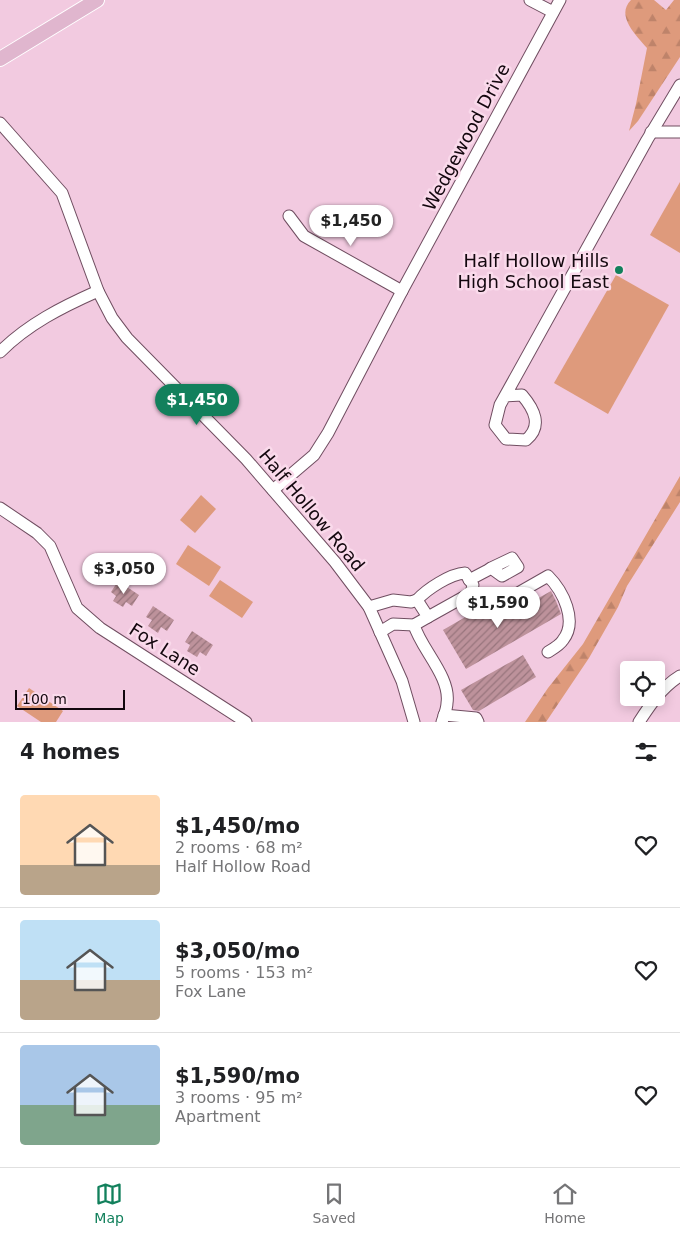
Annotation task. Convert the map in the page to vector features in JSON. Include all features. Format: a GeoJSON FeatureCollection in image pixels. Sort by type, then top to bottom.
{"type":"FeatureCollection","features":[{"type":"Feature","properties":{"kind":"main road"},"geometry":{"type":"LineString","coordinates":[[0,58],[97,0]]}},
{"type":"Feature","properties":{"kind":"street"},"geometry":{"type":"LineString","coordinates":[[530,0],[553,12]]}},
{"type":"Feature","properties":{"kind":"street","name":"Wedgewood Drive"},"geometry":{"type":"LineString","coordinates":[[274,490],[314,455],[328,433],[402,291],[560,0]]}},
{"type":"Feature","properties":{"kind":"street"},"geometry":{"type":"LineString","coordinates":[[505,396],[652,132],[679,88]]}},
{"type":"Feature","properties":{"kind":"street","name":"Half Hollow Road"},"geometry":{"type":"LineString","coordinates":[[0,123],[62,193],[98,291],[112,318],[127,338],[210,421],[274,490],[335,562],[369,608],[402,681],[414,722]]}},
{"type":"Feature","properties":{"kind":"street"},"geometry":{"type":"LineString","coordinates":[[652,132],[680,132]]}},
{"type":"Feature","properties":{"kind":"street"},"geometry":{"type":"LineString","coordinates":[[289,216],[304,236],[402,291]]}},
{"type":"Feature","properties":{"kind":"street"},"geometry":{"type":"LineString","coordinates":[[0,352],[19,334],[44,318],[98,291]]}},
{"type":"Feature","properties":{"kind":"street","name":"Fox Lane"},"geometry":{"type":"LineString","coordinates":[[0,508],[37,533],[50,546],[77,608],[100,628],[246,722]]}},
{"type":"Feature","properties":{"kind":"street"},"geometry":{"type":"LineString","coordinates":[[469,580],[491,568]]}},
{"type":"Feature","properties":{"kind":"street"},"geometry":{"type":"LineString","coordinates":[[369,608],[393,600],[411,602],[417,600],[424,593],[458,574],[465,573],[472,585],[471,593]]}},
{"type":"Feature","properties":{"kind":"street"},"geometry":{"type":"LineString","coordinates":[[471,593],[484,600],[498,597],[506,600],[548,576],[564,596],[568,612],[569,632],[562,642],[548,652]]}},
{"type":"Feature","properties":{"kind":"street"},"geometry":{"type":"LineString","coordinates":[[380,632],[393,624],[414,625],[471,593]]}},
{"type":"Feature","properties":{"kind":"street"},"geometry":{"type":"LineString","coordinates":[[417,600],[428,617]]}},
{"type":"Feature","properties":{"kind":"street"},"geometry":{"type":"LineString","coordinates":[[414,625],[417,636],[444,681],[448,702],[443,718],[476,718],[478,722]]}},
{"type":"Feature","properties":{"kind":"street"},"geometry":{"type":"LineString","coordinates":[[639,722],[662,691],[680,676]]}},
{"type":"Feature","properties":{"kind":"green space"},"geometry":{"type":"Polygon","coordinates":[[[631,0],[654,0],[666,10],[674,0],[680,0],[680,57],[638,121],[629,131],[647,48],[633,32],[626,19],[625,13],[631,0]]]}},
{"type":"Feature","properties":{"kind":"green space"},"geometry":{"type":"Polygon","coordinates":[[[680,182],[680,253],[650,235],[680,182]]]}},
{"type":"Feature","properties":{"kind":"green space"},"geometry":{"type":"Polygon","coordinates":[[[616,275],[669,305],[608,414],[554,383],[616,275]]]}},
{"type":"Feature","properties":{"kind":"green space"},"geometry":{"type":"Polygon","coordinates":[[[680,476],[680,502],[627,586],[618,607],[589,658],[546,722],[525,722],[548,688],[583,644],[680,476]]]}},
{"type":"Feature","properties":{"kind":"green space"},"geometry":{"type":"Polygon","coordinates":[[[201,495],[216,509],[195,533],[180,520],[201,495]]]}},
{"type":"Feature","properties":{"kind":"green space"},"geometry":{"type":"Polygon","coordinates":[[[188,545],[221,567],[209,586],[176,564],[188,545]]]}},
{"type":"Feature","properties":{"kind":"green space"},"geometry":{"type":"Polygon","coordinates":[[[220,580],[253,602],[242,618],[209,596],[220,580]]]}},
{"type":"Feature","properties":{"kind":"green space"},"geometry":{"type":"Polygon","coordinates":[[[29,688],[63,711],[56,722],[41,722],[17,706],[29,688]]]}},
{"type":"Feature","properties":{"kind":"building"},"geometry":{"type":"Polygon","coordinates":[[[118,581],[139,595],[132,606],[126,602],[123,607],[113,601],[116,596],[111,592],[118,581]]]}},
{"type":"Feature","properties":{"kind":"building"},"geometry":{"type":"Polygon","coordinates":[[[551,591],[561,614],[466,669],[443,630],[481,608],[482,611],[490,606],[498,621],[551,591]]]}},
{"type":"Feature","properties":{"kind":"building"},"geometry":{"type":"Polygon","coordinates":[[[153,606],[174,620],[167,631],[161,627],[158,633],[148,626],[152,620],[146,617],[153,606]]]}},
{"type":"Feature","properties":{"kind":"building"},"geometry":{"type":"Polygon","coordinates":[[[192,631],[213,645],[206,656],[200,652],[197,657],[187,651],[190,645],[185,642],[192,631]]]}},
{"type":"Feature","properties":{"kind":"building"},"geometry":{"type":"Polygon","coordinates":[[[523,655],[536,677],[479,711],[473,710],[461,690],[523,655]]]}},
{"type":"Feature","properties":{"kind":"place","name":"Half Hollow Hills High School East"},"geometry":{"type":"Point","coordinates":[619,270]}}]}
